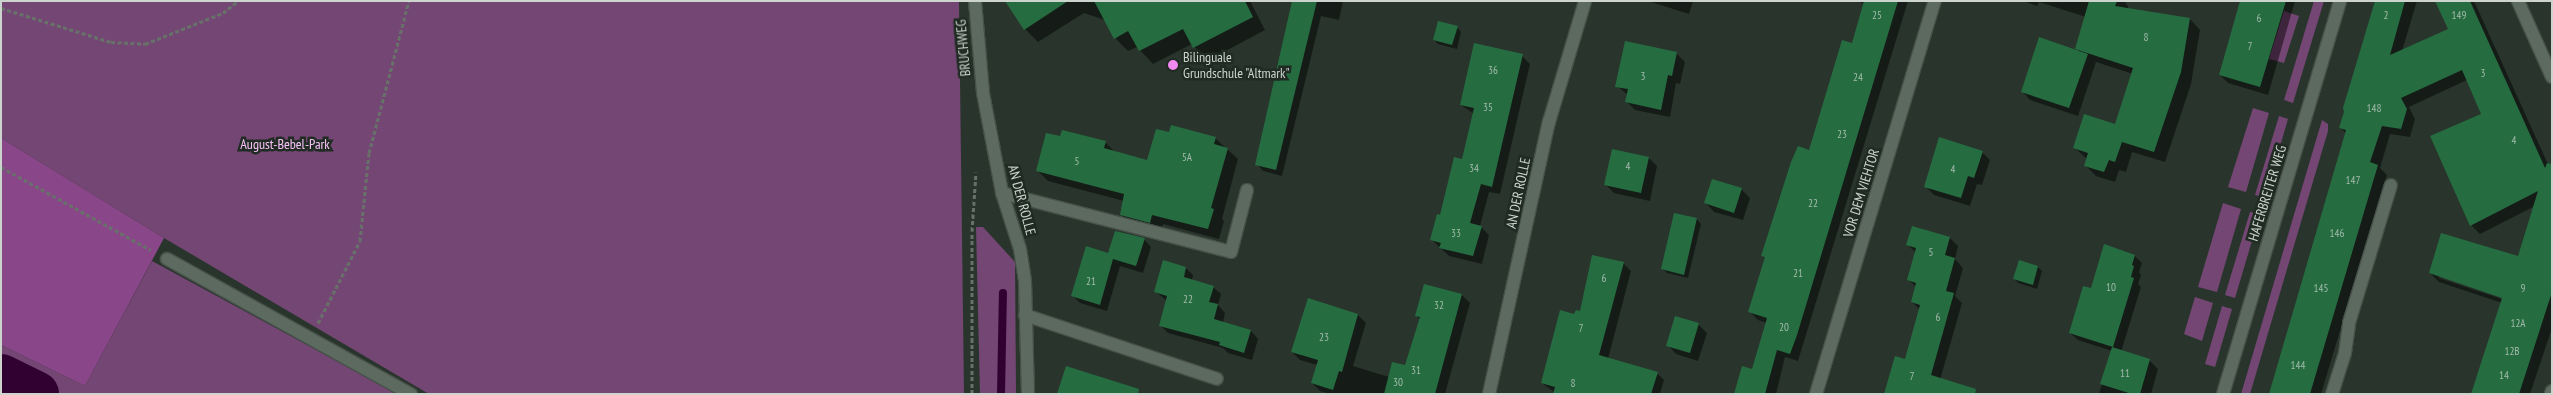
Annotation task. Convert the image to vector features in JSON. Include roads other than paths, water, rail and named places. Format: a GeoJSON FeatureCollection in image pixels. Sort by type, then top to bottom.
{"type":"FeatureCollection","features":[{"type":"Feature","properties":{"kind":"street","name":"BRUCHWEG"},"geometry":{"type":"LineString","coordinates":[[975,1],[983,93]]}},
{"type":"Feature","properties":{"kind":"street","name":"AN DER ROLLE"},"geometry":{"type":"LineString","coordinates":[[1489,394],[1549,122],[1585,1]]}},
{"type":"Feature","properties":{"kind":"street","name":"VOR DEM VIEHTOR"},"geometry":{"type":"LineString","coordinates":[[1816,394],[1935,1]]}},
{"type":"Feature","properties":{"kind":"street","name":"HAFERBREITER WEG"},"geometry":{"type":"LineString","coordinates":[[2223,394],[2340,1]]}},
{"type":"Feature","properties":{"kind":"street"},"geometry":{"type":"LineString","coordinates":[[2518,1],[2552,77]]}},
{"type":"Feature","properties":{"kind":"street","name":"AN DER ROLLE"},"geometry":{"type":"LineString","coordinates":[[983,93],[1002,193],[1020,249],[1025,281],[1028,394]]}},
{"type":"Feature","properties":{"kind":"street"},"geometry":{"type":"LineString","coordinates":[[2332,394],[2345,353],[2349,322],[2391,185]]}},
{"type":"Feature","properties":{"kind":"street"},"geometry":{"type":"LineString","coordinates":[[1002,193],[1231,252],[1247,190]]}},
{"type":"Feature","properties":{"kind":"street"},"geometry":{"type":"LineString","coordinates":[[167,259],[411,394]]}},
{"type":"Feature","properties":{"kind":"street"},"geometry":{"type":"LineString","coordinates":[[1025,315],[1217,379]]}},
{"type":"Feature","properties":{"kind":"waterway"},"geometry":{"type":"LineString","coordinates":[[1001,394],[1003,293]]}},
{"type":"Feature","properties":{"kind":"waterway"},"geometry":{"type":"LineString","coordinates":[[1,377],[36,394]]}},
{"type":"Feature","properties":{"kind":"place","name":"Bilinguale Grundschule \"Altmark\""},"geometry":{"type":"Point","coordinates":[1173,65]}},
{"type":"Feature","properties":{"kind":"park label","name":"August-Bebel-Park"},"geometry":{"type":"Point","coordinates":[285,144]}}]}
